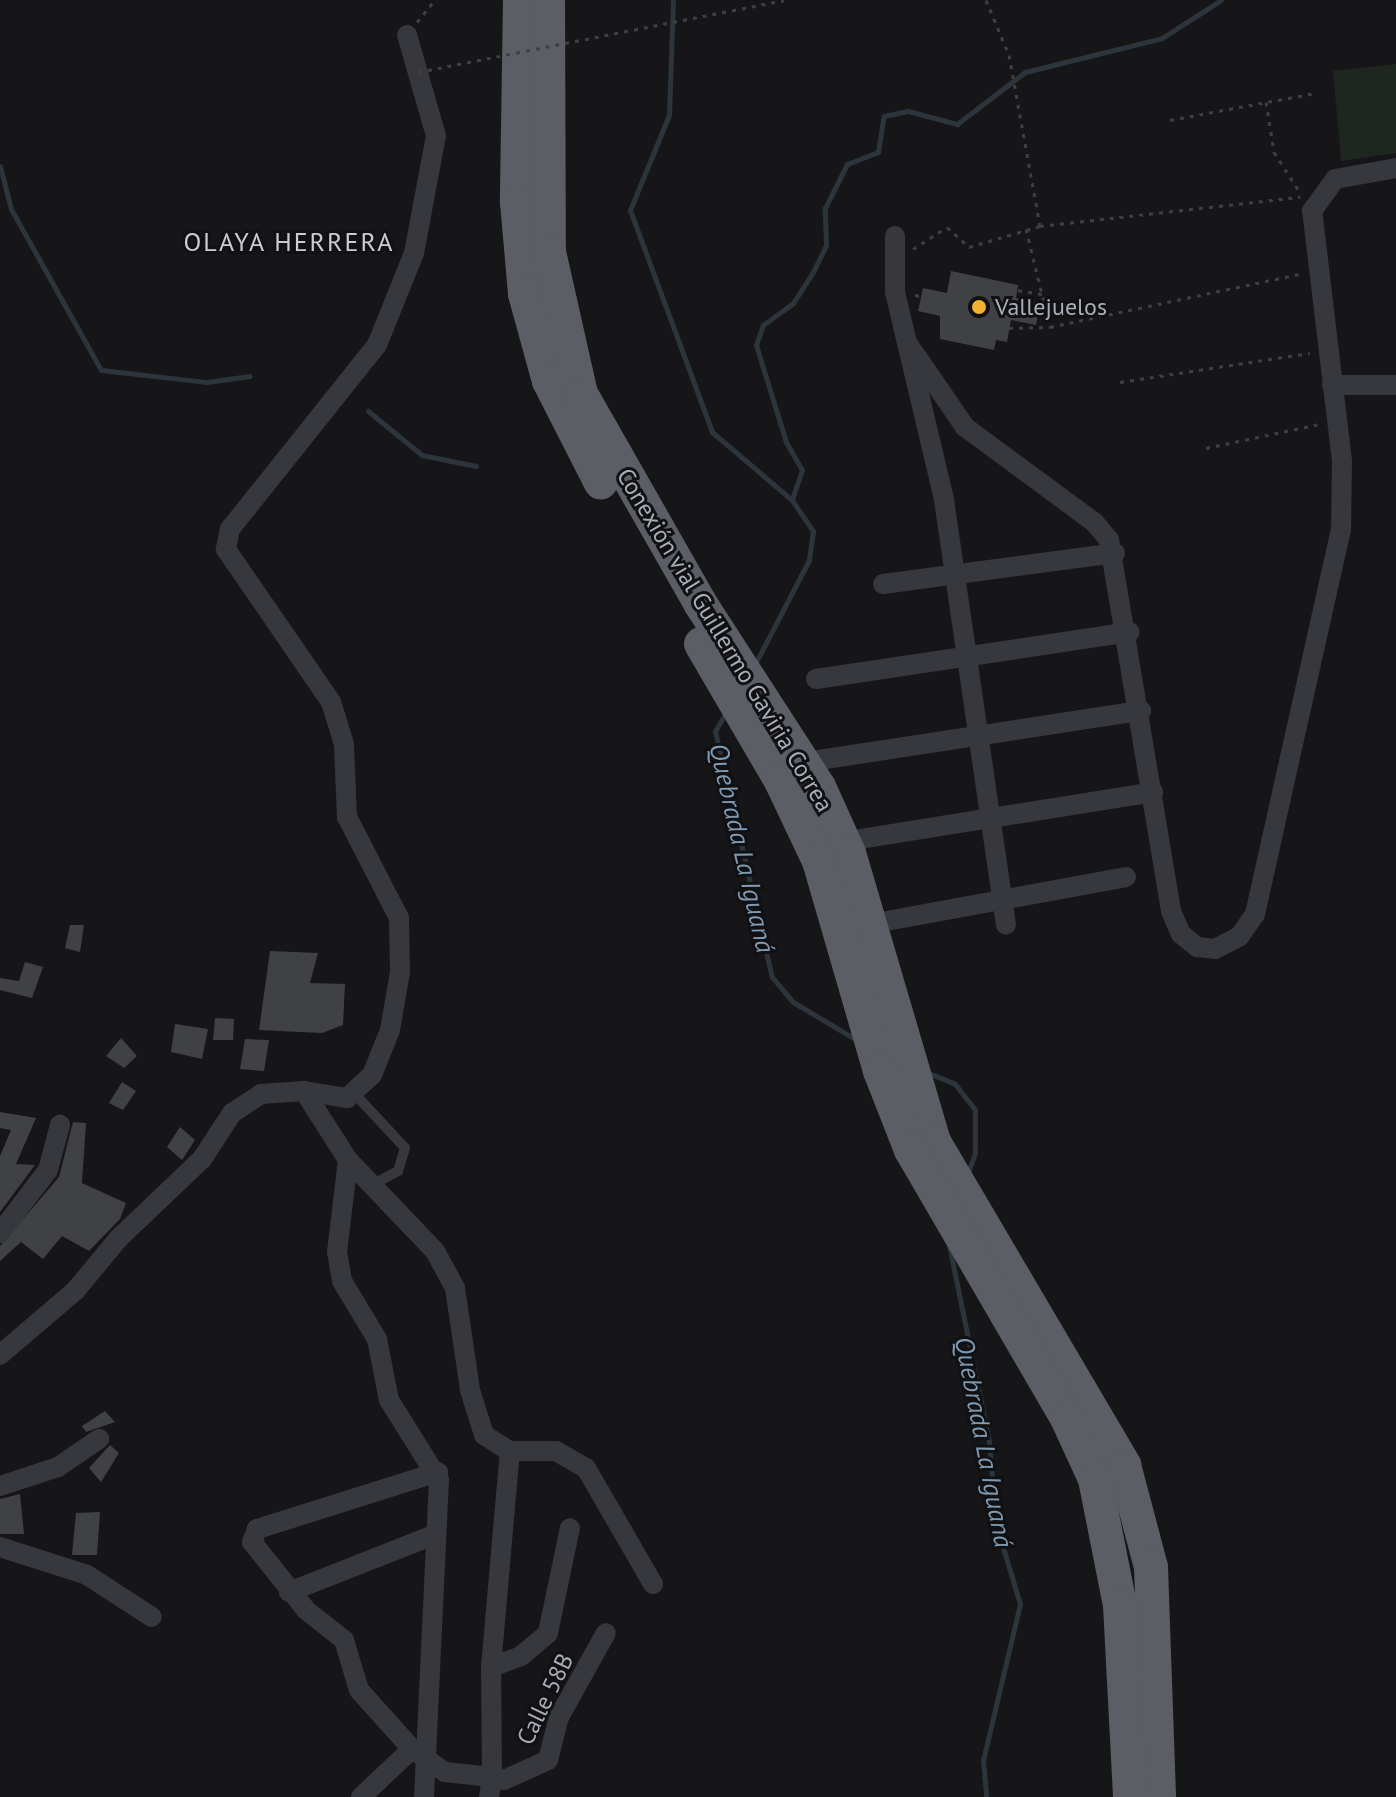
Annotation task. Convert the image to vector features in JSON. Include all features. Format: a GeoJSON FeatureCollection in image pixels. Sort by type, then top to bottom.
{"type":"FeatureCollection","features":[{"type":"Feature","properties":{"kind":"highway","name":"Conexión vial Guillermo Gaviria Correa"},"geometry":{"type":"LineString","coordinates":[[520,0],[517,202],[525,294],[536,336],[566,420],[836,822],[934,1142],[990,1265],[1095,1479],[1120,1605],[1130,1797]]}},
{"type":"Feature","properties":{"kind":"highway","name":"Conexión vial Guillermo Gaviria Correa"},"geometry":{"type":"LineString","coordinates":[[548,0],[546,203],[567,347],[602,436],[691,606]]}},
{"type":"Feature","properties":{"kind":"highway","name":"Conexión vial Guillermo Gaviria Correa"},"geometry":{"type":"LineString","coordinates":[[990,1265],[1111,1435],[1136,1498],[1151,1567],[1159,1797]]}},
{"type":"Feature","properties":{"kind":"street"},"geometry":{"type":"LineString","coordinates":[[0,1355],[75,1291],[119,1238],[202,1159],[232,1113],[261,1094],[304,1091],[347,1098],[372,1075],[390,1030],[400,972],[399,918],[347,817],[344,744],[331,702],[226,549],[230,529],[377,345],[414,253],[436,136],[407,35]]}},
{"type":"Feature","properties":{"kind":"street"},"geometry":{"type":"LineString","coordinates":[[908,344],[965,427],[1094,522],[1115,553],[1171,911],[1181,934],[1197,947],[1215,949],[1239,937],[1255,914],[1341,530],[1337,421],[1310,221],[1325,187],[1344,175],[1396,168]]}},
{"type":"Feature","properties":{"kind":"street"},"geometry":{"type":"LineString","coordinates":[[895,236],[895,292],[944,500],[975,736],[1006,925]]}},
{"type":"Feature","properties":{"kind":"street"},"geometry":{"type":"LineString","coordinates":[[1332,385],[1396,385]]}},
{"type":"Feature","properties":{"kind":"street"},"geometry":{"type":"LineString","coordinates":[[883,584],[1115,553]]}},
{"type":"Feature","properties":{"kind":"street"},"geometry":{"type":"LineString","coordinates":[[816,679],[1129,632]]}},
{"type":"Feature","properties":{"kind":"street"},"geometry":{"type":"LineString","coordinates":[[819,760],[1141,711]]}},
{"type":"Feature","properties":{"kind":"street"},"geometry":{"type":"LineString","coordinates":[[854,840],[1153,792]]}},
{"type":"Feature","properties":{"kind":"street"},"geometry":{"type":"LineString","coordinates":[[881,922],[1001,897],[1126,877]]}},
{"type":"Feature","properties":{"kind":"street"},"geometry":{"type":"LineString","coordinates":[[304,1091],[348,1160],[435,1251],[455,1288],[470,1390],[484,1435],[510,1451],[556,1451],[586,1468],[653,1584]]}},
{"type":"Feature","properties":{"kind":"street"},"geometry":{"type":"LineString","coordinates":[[0,1233],[48,1170],[60,1125]]}},
{"type":"Feature","properties":{"kind":"street"},"geometry":{"type":"LineString","coordinates":[[348,1160],[337,1252],[342,1281],[377,1339],[389,1400],[438,1472],[420,1755],[424,1797]]}},
{"type":"Feature","properties":{"kind":"street"},"geometry":{"type":"LineString","coordinates":[[0,1486],[58,1467],[99,1439]]}},
{"type":"Feature","properties":{"kind":"street"},"geometry":{"type":"LineString","coordinates":[[438,1472],[253,1532],[252,1542],[289,1592],[344,1640],[359,1690],[420,1755],[445,1772],[490,1787],[491,1667],[510,1451]]}},
{"type":"Feature","properties":{"kind":"street"},"geometry":{"type":"LineString","coordinates":[[491,1667],[521,1656],[548,1633],[570,1528]]}},
{"type":"Feature","properties":{"kind":"street"},"geometry":{"type":"LineString","coordinates":[[289,1592],[436,1534]]}},
{"type":"Feature","properties":{"kind":"street"},"geometry":{"type":"LineString","coordinates":[[0,1547],[87,1575],[152,1617]]}},
{"type":"Feature","properties":{"kind":"street","name":"Calle 58B"},"geometry":{"type":"LineString","coordinates":[[490,1787],[548,1760],[559,1717],[606,1633]]}},
{"type":"Feature","properties":{"kind":"street"},"geometry":{"type":"LineString","coordinates":[[361,1797],[420,1755]]}},
{"type":"Feature","properties":{"kind":"lane"},"geometry":{"type":"LineString","coordinates":[[353,1092],[405,1148],[398,1171],[372,1185]]}},
{"type":"Feature","properties":{"kind":"path"},"geometry":{"type":"LineString","coordinates":[[407,35],[435,0]]}},
{"type":"Feature","properties":{"kind":"path"},"geometry":{"type":"LineString","coordinates":[[418,72],[784,0]]}},
{"type":"Feature","properties":{"kind":"path"},"geometry":{"type":"LineString","coordinates":[[986,0],[1009,55],[1040,226]]}},
{"type":"Feature","properties":{"kind":"path"},"geometry":{"type":"LineString","coordinates":[[1170,120],[1316,93]]}},
{"type":"Feature","properties":{"kind":"path"},"geometry":{"type":"LineString","coordinates":[[1266,102],[1274,152],[1303,197]]}},
{"type":"Feature","properties":{"kind":"path"},"geometry":{"type":"LineString","coordinates":[[894,262],[947,227],[966,247],[1040,226],[1303,197],[1325,187]]}},
{"type":"Feature","properties":{"kind":"path"},"geometry":{"type":"LineString","coordinates":[[1026,229],[1050,327]]}},
{"type":"Feature","properties":{"kind":"path"},"geometry":{"type":"LineString","coordinates":[[1042,294],[965,282],[958,318],[1009,328],[1050,327],[1315,271]]}},
{"type":"Feature","properties":{"kind":"path"},"geometry":{"type":"LineString","coordinates":[[895,292],[961,304]]}},
{"type":"Feature","properties":{"kind":"path"},"geometry":{"type":"LineString","coordinates":[[1120,382],[1327,351]]}},
{"type":"Feature","properties":{"kind":"path"},"geometry":{"type":"LineString","coordinates":[[1206,448],[1337,421]]}},
{"type":"Feature","properties":{"kind":"shaded area"},"geometry":{"type":"Polygon","coordinates":[[[1396,64],[1396,153],[1341,161],[1333,71],[1396,64]]]}},
{"type":"Feature","properties":{"kind":"building","name":"Vallejuelos"},"geometry":{"type":"Polygon","coordinates":[[[951,271],[1018,285],[1016,298],[1040,303],[1036,325],[1011,320],[1007,342],[996,340],[994,350],[940,339],[940,316],[918,311],[923,288],[947,293],[951,271]]]}},
{"type":"Feature","properties":{"kind":"building"},"geometry":{"type":"Polygon","coordinates":[[[70,925],[84,925],[80,952],[65,948],[70,925]]]}},
{"type":"Feature","properties":{"kind":"building"},"geometry":{"type":"Polygon","coordinates":[[[270,951],[318,953],[310,983],[345,984],[343,1025],[322,1033],[259,1030],[270,951]]]}},
{"type":"Feature","properties":{"kind":"building"},"geometry":{"type":"Polygon","coordinates":[[[25,962],[43,967],[32,998],[0,990],[0,978],[19,981],[25,962]]]}},
{"type":"Feature","properties":{"kind":"building"},"geometry":{"type":"Polygon","coordinates":[[[215,1018],[234,1019],[233,1040],[213,1040],[215,1018]]]}},
{"type":"Feature","properties":{"kind":"building"},"geometry":{"type":"Polygon","coordinates":[[[175,1024],[208,1029],[202,1059],[171,1052],[175,1024]]]}},
{"type":"Feature","properties":{"kind":"building"},"geometry":{"type":"Polygon","coordinates":[[[121,1038],[137,1056],[124,1068],[106,1056],[121,1038]]]}},
{"type":"Feature","properties":{"kind":"building"},"geometry":{"type":"Polygon","coordinates":[[[245,1039],[269,1040],[264,1071],[240,1069],[245,1039]]]}},
{"type":"Feature","properties":{"kind":"building"},"geometry":{"type":"Polygon","coordinates":[[[122,1082],[136,1091],[123,1110],[109,1103],[122,1082]]]}},
{"type":"Feature","properties":{"kind":"building"},"geometry":{"type":"Polygon","coordinates":[[[0,1112],[36,1118],[16,1164],[35,1165],[0,1212],[0,1156],[11,1130],[0,1128],[0,1112]]]}},
{"type":"Feature","properties":{"kind":"building"},"geometry":{"type":"Polygon","coordinates":[[[73,1122],[86,1123],[82,1183],[126,1203],[120,1219],[89,1251],[62,1236],[43,1259],[21,1242],[0,1261],[0,1246],[59,1177],[73,1122]]]}},
{"type":"Feature","properties":{"kind":"building"},"geometry":{"type":"Polygon","coordinates":[[[180,1127],[195,1140],[182,1160],[167,1147],[180,1127]]]}},
{"type":"Feature","properties":{"kind":"building"},"geometry":{"type":"Polygon","coordinates":[[[105,1411],[115,1422],[86,1432],[82,1426],[105,1411]]]}},
{"type":"Feature","properties":{"kind":"building"},"geometry":{"type":"Polygon","coordinates":[[[110,1445],[119,1453],[101,1482],[89,1468],[110,1445]]]}},
{"type":"Feature","properties":{"kind":"building"},"geometry":{"type":"Polygon","coordinates":[[[20,1494],[24,1534],[0,1534],[0,1499],[20,1494]]]}},
{"type":"Feature","properties":{"kind":"building"},"geometry":{"type":"Polygon","coordinates":[[[100,1512],[97,1555],[72,1555],[76,1513],[100,1512]]]}},
{"type":"Feature","properties":{"kind":"waterway","name":"Quebrada La Iguaná"},"geometry":{"type":"LineString","coordinates":[[673,0],[669,115],[630,210],[712,432],[792,500],[813,531],[809,560],[755,664]]}},
{"type":"Feature","properties":{"kind":"waterway"},"geometry":{"type":"LineString","coordinates":[[792,499],[802,470],[786,442],[756,345],[763,325],[793,303],[813,272],[826,245],[825,208],[847,164],[878,152],[884,116],[908,111],[957,124],[1025,72],[1162,38],[1221,0]]}},
{"type":"Feature","properties":{"kind":"waterway"},"geometry":{"type":"LineString","coordinates":[[0,166],[11,209],[101,370],[207,382],[250,376]]}},
{"type":"Feature","properties":{"kind":"waterway"},"geometry":{"type":"LineString","coordinates":[[368,411],[422,455],[476,466]]}},
{"type":"Feature","properties":{"kind":"waterway","name":"Quebrada La Iguaná"},"geometry":{"type":"LineString","coordinates":[[725,714],[715,731],[772,977],[793,1002],[855,1039]]}},
{"type":"Feature","properties":{"kind":"waterway","name":"Quebrada La Iguaná"},"geometry":{"type":"LineString","coordinates":[[926,1072],[955,1084],[975,1110],[975,1153],[967,1175]]}},
{"type":"Feature","properties":{"kind":"waterway","name":"Quebrada La Iguaná"},"geometry":{"type":"LineString","coordinates":[[949,1245],[989,1442],[996,1524],[1020,1604],[983,1760],[986,1797]]}},
{"type":"Feature","properties":{"kind":"place","name":"Vallejuelos"},"geometry":{"type":"Point","coordinates":[979,307]}},
{"type":"Feature","properties":{"kind":"district","name":"OLAYA HERRERA"},"geometry":{"type":"Point","coordinates":[289,242]}}]}
